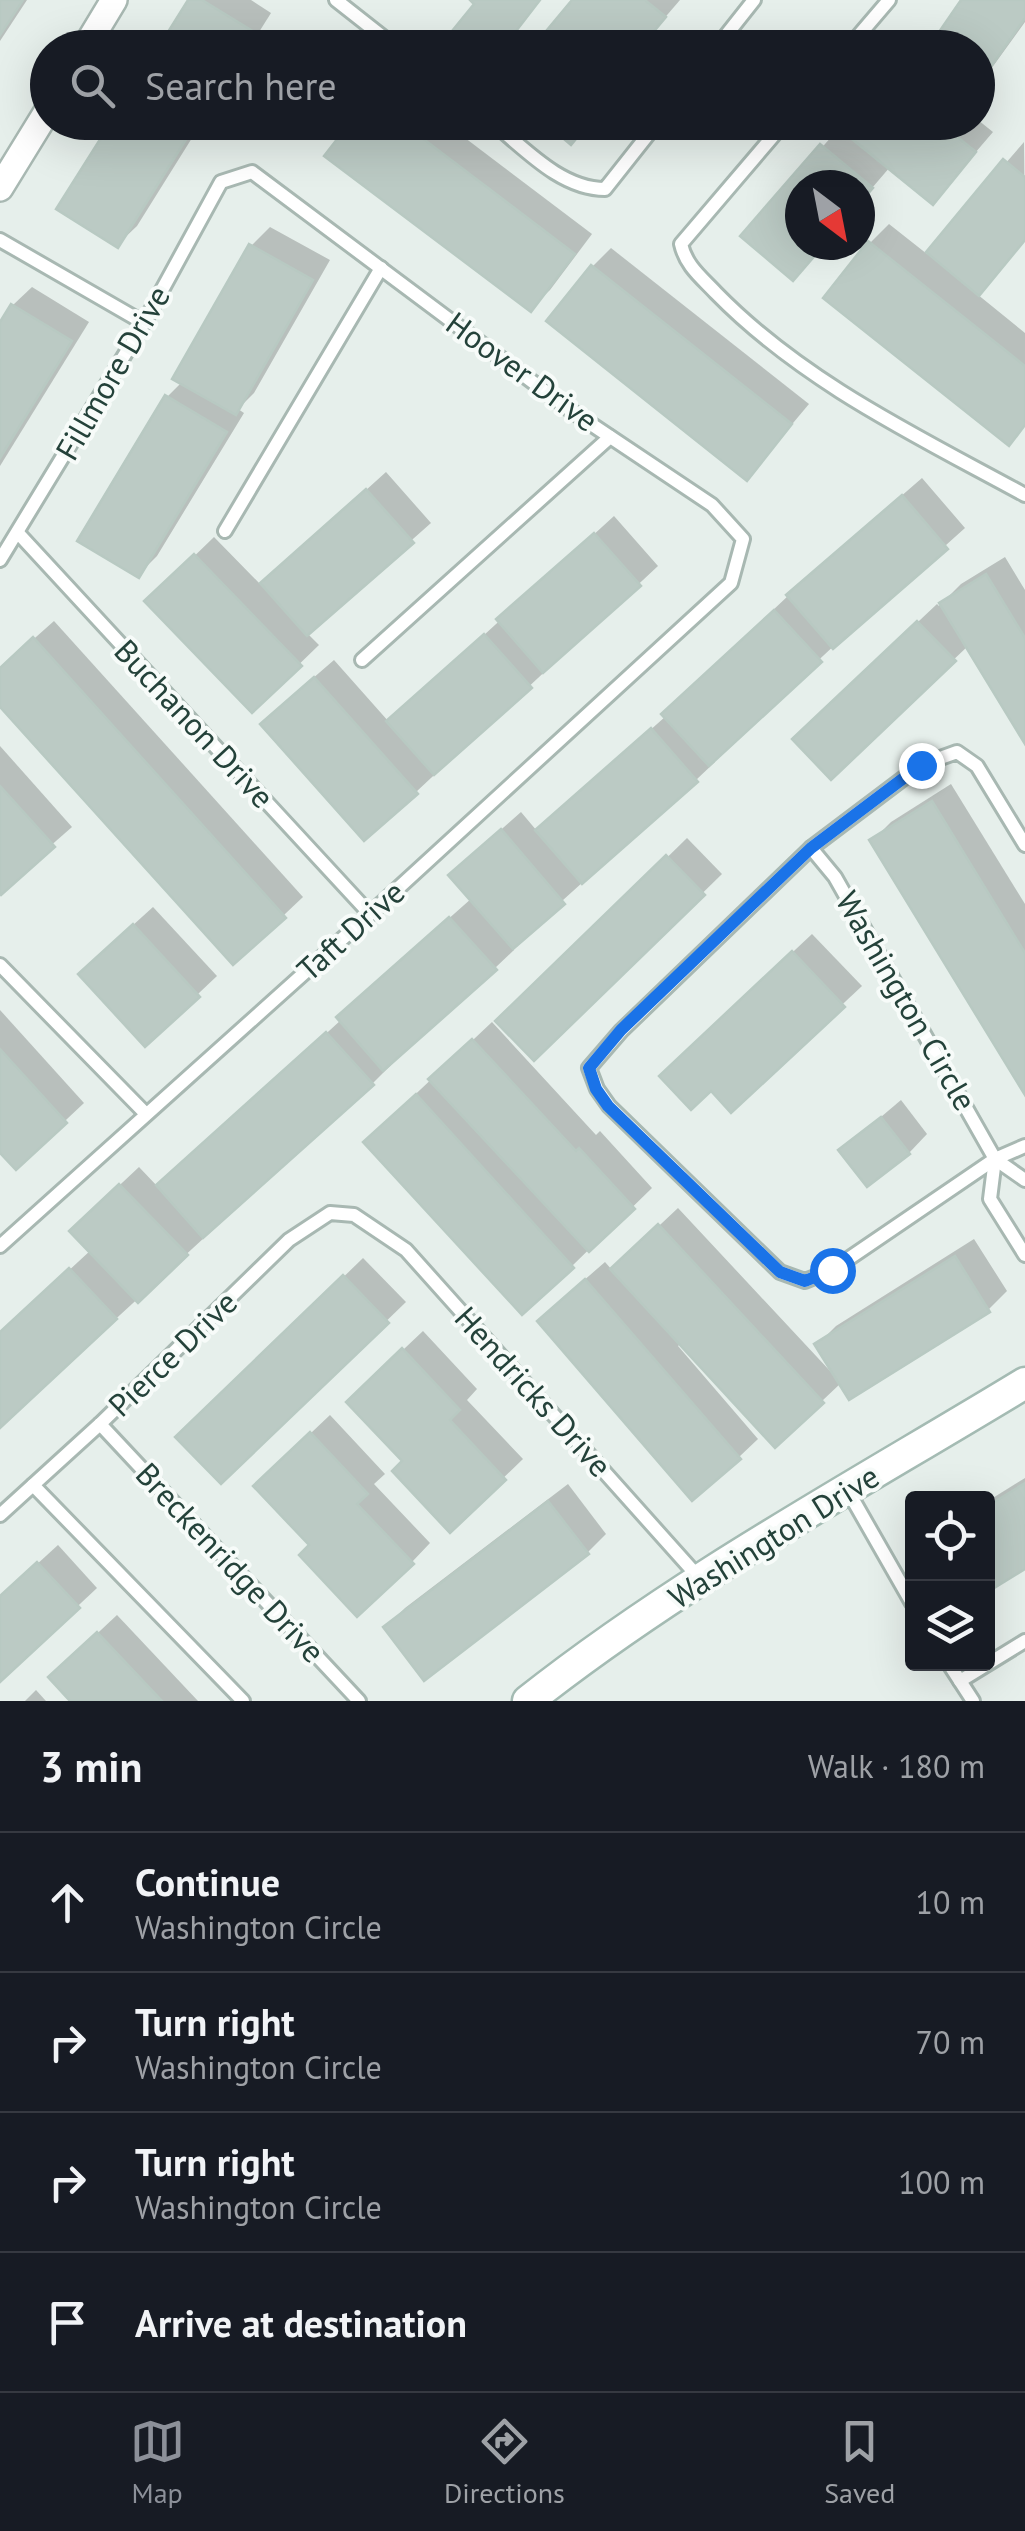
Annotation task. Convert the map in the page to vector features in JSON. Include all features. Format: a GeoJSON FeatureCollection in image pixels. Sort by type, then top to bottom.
{"type":"FeatureCollection","features":[{"type":"Feature","properties":{"kind":"street"},"geometry":{"type":"LineString","coordinates":[[96,30],[114,0]]}},
{"type":"Feature","properties":{"kind":"street"},"geometry":{"type":"LineString","coordinates":[[0,188],[30,139]]}},
{"type":"Feature","properties":{"kind":"street","name":"Washington Drive"},"geometry":{"type":"LineString","coordinates":[[528,1701],[571,1667],[701,1580],[1025,1383]]}},
{"type":"Feature","properties":{"kind":"lane"},"geometry":{"type":"LineString","coordinates":[[336,0],[374,30]]}},
{"type":"Feature","properties":{"kind":"lane"},"geometry":{"type":"LineString","coordinates":[[730,30],[754,0]]}},
{"type":"Feature","properties":{"kind":"lane"},"geometry":{"type":"LineString","coordinates":[[863,30],[889,0]]}},
{"type":"Feature","properties":{"kind":"lane"},"geometry":{"type":"LineString","coordinates":[[515,140],[563,178],[585,189],[605,189],[644,140]]}},
{"type":"Feature","properties":{"kind":"lane"},"geometry":{"type":"LineString","coordinates":[[769,140],[681,244],[685,261],[753,330],[856,404],[1025,494]]}},
{"type":"Feature","properties":{"kind":"lane","name":"Hoover Drive"},"geometry":{"type":"LineString","coordinates":[[221,182],[252,172],[610,437],[712,505],[743,539],[731,584],[698,612]]}},
{"type":"Feature","properties":{"kind":"lane","name":"Fillmore Drive"},"geometry":{"type":"LineString","coordinates":[[0,560],[144,323],[221,182]]}},
{"type":"Feature","properties":{"kind":"lane"},"geometry":{"type":"LineString","coordinates":[[0,240],[144,323]]}},
{"type":"Feature","properties":{"kind":"lane"},"geometry":{"type":"LineString","coordinates":[[225,531],[381,268]]}},
{"type":"Feature","properties":{"kind":"lane"},"geometry":{"type":"LineString","coordinates":[[362,660],[610,437]]}},
{"type":"Feature","properties":{"kind":"lane","name":"Buchanon Drive"},"geometry":{"type":"LineString","coordinates":[[18,534],[370,914]]}},
{"type":"Feature","properties":{"kind":"lane","name":"Taft Drive"},"geometry":{"type":"LineString","coordinates":[[2,1241],[370,914],[698,612]]}},
{"type":"Feature","properties":{"kind":"lane"},"geometry":{"type":"LineString","coordinates":[[1025,845],[977,766],[957,752],[921,765],[811,848],[600,1052],[589,1068],[596,1089],[608,1106],[780,1272],[805,1281],[832,1270],[995,1159],[1025,1146]]}},
{"type":"Feature","properties":{"kind":"lane","name":"Washington Circle"},"geometry":{"type":"LineString","coordinates":[[811,848],[835,877],[995,1159],[1025,1180]]}},
{"type":"Feature","properties":{"kind":"lane"},"geometry":{"type":"LineString","coordinates":[[0,966],[146,1114]]}},
{"type":"Feature","properties":{"kind":"lane","name":"Washington Circle"},"geometry":{"type":"LineString","coordinates":[[995,1159],[990,1198],[1025,1254]]}},
{"type":"Feature","properties":{"kind":"lane","name":"Pierce Drive"},"geometry":{"type":"LineString","coordinates":[[0,1515],[290,1240],[330,1213],[354,1215]]}},
{"type":"Feature","properties":{"kind":"lane","name":"Hendricks Drive"},"geometry":{"type":"LineString","coordinates":[[354,1215],[406,1250],[701,1580]]}},
{"type":"Feature","properties":{"kind":"lane","name":"Breckenridge Drive"},"geometry":{"type":"LineString","coordinates":[[100,1424],[359,1701]]}},
{"type":"Feature","properties":{"kind":"lane"},"geometry":{"type":"LineString","coordinates":[[32,1485],[243,1701]]}},
{"type":"Feature","properties":{"kind":"lane"},"geometry":{"type":"LineString","coordinates":[[848,1491],[905,1591]]}},
{"type":"Feature","properties":{"kind":"lane"},"geometry":{"type":"LineString","coordinates":[[960,1681],[1025,1641]]}},
{"type":"Feature","properties":{"kind":"lane"},"geometry":{"type":"LineString","coordinates":[[954,1671],[973,1701]]}},
{"type":"Feature","properties":{"kind":"building"},"geometry":{"type":"Polygon","coordinates":[[[0,0],[23,0],[0,35],[0,0]]]}},
{"type":"Feature","properties":{"kind":"building"},"geometry":{"type":"Polygon","coordinates":[[[188,0],[202,0],[251,30],[169,30],[188,0]]]}},
{"type":"Feature","properties":{"kind":"building"},"geometry":{"type":"Polygon","coordinates":[[[470,0],[540,0],[517,30],[453,30],[474,4],[470,0]]]}},
{"type":"Feature","properties":{"kind":"building"},"geometry":{"type":"Polygon","coordinates":[[[572,0],[645,0],[666,17],[655,30],[547,30],[572,0]]]}},
{"type":"Feature","properties":{"kind":"building"},"geometry":{"type":"Polygon","coordinates":[[[961,0],[1025,0],[1025,18],[995,61],[995,30],[940,30],[961,0]]]}},
{"type":"Feature","properties":{"kind":"building"},"geometry":{"type":"Polygon","coordinates":[[[100,140],[186,140],[118,248],[56,209],[100,140]]]}},
{"type":"Feature","properties":{"kind":"building"},"geometry":{"type":"Polygon","coordinates":[[[336,140],[425,140],[575,254],[531,312],[324,156],[336,140]]]}},
{"type":"Feature","properties":{"kind":"building"},"geometry":{"type":"Polygon","coordinates":[[[853,140],[961,140],[976,152],[933,205],[853,140]]]}},
{"type":"Feature","properties":{"kind":"building"},"geometry":{"type":"Polygon","coordinates":[[[820,144],[851,170],[797,170],[820,144]]]}},
{"type":"Feature","properties":{"kind":"building"},"geometry":{"type":"Polygon","coordinates":[[[1003,159],[1025,177],[1025,240],[979,296],[926,252],[1003,159]]]}},
{"type":"Feature","properties":{"kind":"building"},"geometry":{"type":"Polygon","coordinates":[[[785,184],[785,260],[811,260],[793,281],[740,236],[785,184]]]}},
{"type":"Feature","properties":{"kind":"building"},"geometry":{"type":"Polygon","coordinates":[[[249,244],[313,280],[236,415],[172,379],[249,244]]]}},
{"type":"Feature","properties":{"kind":"building"},"geometry":{"type":"Polygon","coordinates":[[[875,247],[1025,366],[1025,425],[1009,446],[823,298],[853,260],[875,260],[875,247]]]}},
{"type":"Feature","properties":{"kind":"building"},"geometry":{"type":"Polygon","coordinates":[[[591,265],[792,424],[747,481],[546,321],[591,265]]]}},
{"type":"Feature","properties":{"kind":"building"},"geometry":{"type":"Polygon","coordinates":[[[11,304],[72,341],[0,458],[0,322],[11,304]]]}},
{"type":"Feature","properties":{"kind":"building"},"geometry":{"type":"Polygon","coordinates":[[[165,395],[227,432],[139,578],[77,541],[165,395]]]}},
{"type":"Feature","properties":{"kind":"building"},"geometry":{"type":"Polygon","coordinates":[[[366,489],[414,543],[307,636],[260,583],[366,489]]]}},
{"type":"Feature","properties":{"kind":"building"},"geometry":{"type":"Polygon","coordinates":[[[902,495],[948,549],[833,649],[786,595],[902,495]]]}},
{"type":"Feature","properties":{"kind":"building"},"geometry":{"type":"Polygon","coordinates":[[[594,533],[641,586],[543,673],[496,619],[594,533]]]}},
{"type":"Feature","properties":{"kind":"building"},"geometry":{"type":"Polygon","coordinates":[[[194,554],[302,666],[252,713],[144,601],[194,554]]]}},
{"type":"Feature","properties":{"kind":"building"},"geometry":{"type":"Polygon","coordinates":[[[986,574],[1025,638],[1025,744],[939,603],[986,574]]]}},
{"type":"Feature","properties":{"kind":"building"},"geometry":{"type":"Polygon","coordinates":[[[774,610],[822,662],[709,766],[661,714],[774,610]]]}},
{"type":"Feature","properties":{"kind":"building"},"geometry":{"type":"Polygon","coordinates":[[[917,621],[956,661],[831,780],[792,739],[917,621]]]}},
{"type":"Feature","properties":{"kind":"building"},"geometry":{"type":"Polygon","coordinates":[[[484,634],[532,688],[434,775],[386,721],[484,634]]]}},
{"type":"Feature","properties":{"kind":"building"},"geometry":{"type":"Polygon","coordinates":[[[33,637],[286,918],[233,965],[0,707],[0,668],[33,637]]]}},
{"type":"Feature","properties":{"kind":"building"},"geometry":{"type":"Polygon","coordinates":[[[314,677],[418,794],[364,841],[260,724],[314,677]]]}},
{"type":"Feature","properties":{"kind":"building"},"geometry":{"type":"Polygon","coordinates":[[[651,728],[698,782],[582,884],[535,830],[651,728]]]}},
{"type":"Feature","properties":{"kind":"building"},"geometry":{"type":"Polygon","coordinates":[[[0,786],[55,847],[1,895],[0,894],[0,786]]]}},
{"type":"Feature","properties":{"kind":"building"},"geometry":{"type":"Polygon","coordinates":[[[932,801],[1025,953],[1025,1095],[869,840],[932,801]]]}},
{"type":"Feature","properties":{"kind":"building"},"geometry":{"type":"Polygon","coordinates":[[[501,829],[565,904],[513,949],[448,875],[501,829]]]}},
{"type":"Feature","properties":{"kind":"building"},"geometry":{"type":"Polygon","coordinates":[[[666,855],[705,895],[534,1061],[495,1021],[666,855]]]}},
{"type":"Feature","properties":{"kind":"building"},"geometry":{"type":"Polygon","coordinates":[[[449,917],[497,970],[383,1071],[336,1017],[449,917]]]}},
{"type":"Feature","properties":{"kind":"building"},"geometry":{"type":"Polygon","coordinates":[[[133,924],[200,997],[145,1047],[78,974],[133,924]]]}},
{"type":"Feature","properties":{"kind":"building"},"geometry":{"type":"Polygon","coordinates":[[[792,951],[845,1007],[731,1113],[711,1091],[691,1110],[659,1076],[792,951]]]}},
{"type":"Feature","properties":{"kind":"building"},"geometry":{"type":"Polygon","coordinates":[[[326,1032],[374,1085],[203,1238],[156,1185],[326,1032]]]}},
{"type":"Feature","properties":{"kind":"building"},"geometry":{"type":"Polygon","coordinates":[[[472,1039],[635,1209],[589,1252],[428,1079],[472,1039]]]}},
{"type":"Feature","properties":{"kind":"building"},"geometry":{"type":"Polygon","coordinates":[[[0,1049],[67,1123],[16,1170],[0,1153],[0,1049]]]}},
{"type":"Feature","properties":{"kind":"building"},"geometry":{"type":"Polygon","coordinates":[[[416,1094],[574,1268],[522,1315],[363,1142],[416,1094]]]}},
{"type":"Feature","properties":{"kind":"building"},"geometry":{"type":"Polygon","coordinates":[[[881,1117],[910,1154],[867,1187],[838,1150],[881,1117]]]}},
{"type":"Feature","properties":{"kind":"building"},"geometry":{"type":"Polygon","coordinates":[[[119,1184],[188,1255],[138,1303],[69,1231],[119,1184]]]}},
{"type":"Feature","properties":{"kind":"building"},"geometry":{"type":"Polygon","coordinates":[[[658,1224],[824,1403],[775,1448],[610,1269],[658,1224]]]}},
{"type":"Feature","properties":{"kind":"building"},"geometry":{"type":"Polygon","coordinates":[[[955,1256],[990,1312],[849,1400],[814,1344],[955,1256]]]}},
{"type":"Feature","properties":{"kind":"building"},"geometry":{"type":"Polygon","coordinates":[[[69,1268],[117,1319],[0,1428],[0,1332],[69,1268]]]}},
{"type":"Feature","properties":{"kind":"building"},"geometry":{"type":"Polygon","coordinates":[[[343,1275],[389,1323],[221,1484],[175,1437],[343,1275]]]}},
{"type":"Feature","properties":{"kind":"building"},"geometry":{"type":"Polygon","coordinates":[[[585,1279],[741,1459],[692,1501],[537,1321],[585,1279]]]}},
{"type":"Feature","properties":{"kind":"building"},"geometry":{"type":"Polygon","coordinates":[[[402,1348],[460,1410],[450,1420],[506,1480],[450,1533],[392,1471],[402,1461],[346,1402],[402,1348]]]}},
{"type":"Feature","properties":{"kind":"building"},"geometry":{"type":"Polygon","coordinates":[[[310,1432],[368,1494],[357,1504],[414,1564],[357,1617],[299,1555],[309,1545],[253,1486],[310,1432]]]}},
{"type":"Feature","properties":{"kind":"building"},"geometry":{"type":"Polygon","coordinates":[[[1025,1483],[1025,1569],[995,1588],[995,1581],[995,1502],[1025,1483]]]}},
{"type":"Feature","properties":{"kind":"building"},"geometry":{"type":"Polygon","coordinates":[[[548,1501],[589,1554],[424,1681],[383,1627],[548,1501]]]}},
{"type":"Feature","properties":{"kind":"building"},"geometry":{"type":"Polygon","coordinates":[[[37,1562],[80,1608],[0,1682],[0,1596],[37,1562]]]}},
{"type":"Feature","properties":{"kind":"building"},"geometry":{"type":"Polygon","coordinates":[[[97,1632],[162,1701],[70,1701],[48,1677],[97,1632]]]}},
{"type":"Feature","properties":{"kind":"route"},"geometry":{"type":"LineString","coordinates":[[832,1270],[805,1281],[780,1272],[608,1106],[596,1089],[589,1068],[621,1030],[811,848],[921,765]]}}]}
